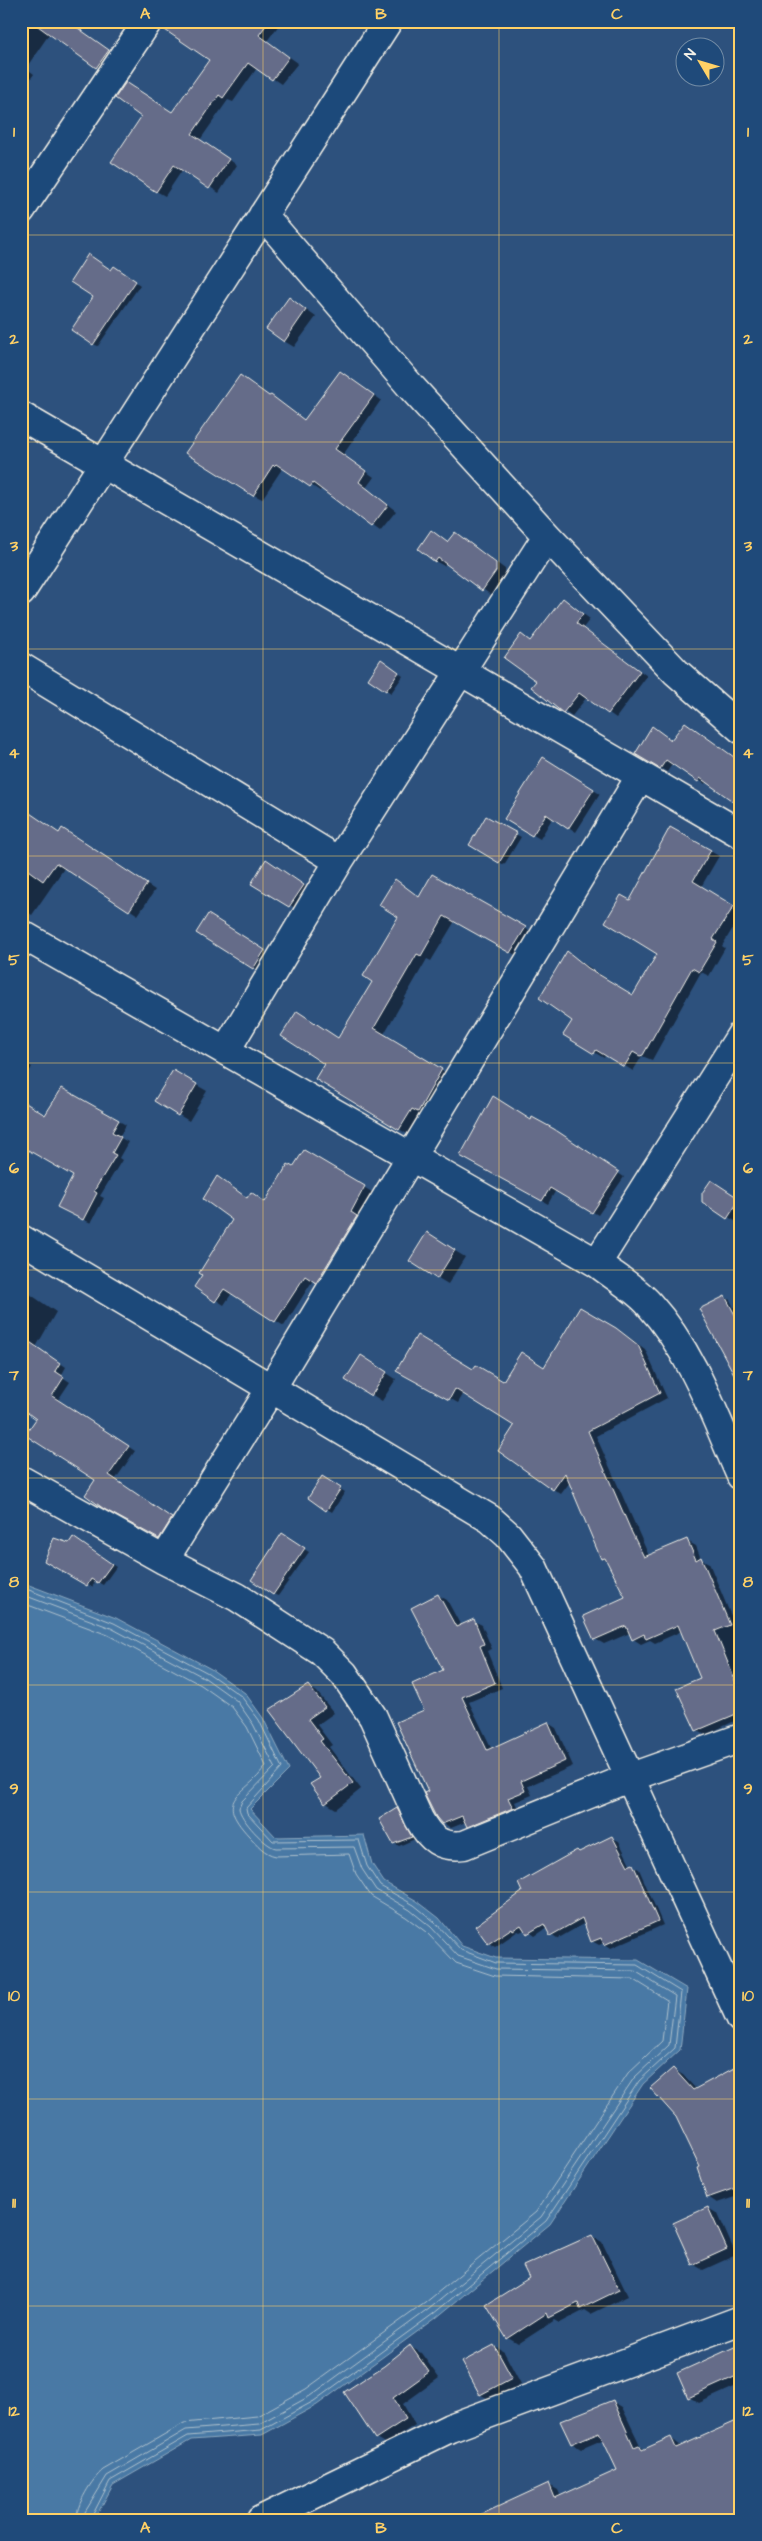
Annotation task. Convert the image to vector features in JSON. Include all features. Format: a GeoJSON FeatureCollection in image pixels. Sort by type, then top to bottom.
{"type":"FeatureCollection","features":[{"type":"Feature","properties":{"kind":"street"},"geometry":{"type":"LineString","coordinates":[[21,210],[148,21]]}},
{"type":"Feature","properties":{"kind":"street"},"geometry":{"type":"LineString","coordinates":[[21,592],[388,21]]}},
{"type":"Feature","properties":{"kind":"street"},"geometry":{"type":"LineString","coordinates":[[263,215],[412,388],[547,536],[676,672],[741,729]]}},
{"type":"Feature","properties":{"kind":"street"},"geometry":{"type":"LineString","coordinates":[[21,416],[741,834]]}},
{"type":"Feature","properties":{"kind":"street"},"geometry":{"type":"LineString","coordinates":[[226,1050],[339,861],[547,536]]}},
{"type":"Feature","properties":{"kind":"street"},"geometry":{"type":"LineString","coordinates":[[21,668],[339,861]]}},
{"type":"Feature","properties":{"kind":"street"},"geometry":{"type":"LineString","coordinates":[[164,1560],[272,1387],[640,777]]}},
{"type":"Feature","properties":{"kind":"street"},"geometry":{"type":"LineString","coordinates":[[21,934],[597,1263],[647,1302],[675,1337],[695,1372],[741,1476]]}},
{"type":"Feature","properties":{"kind":"street"},"geometry":{"type":"LineString","coordinates":[[597,1263],[741,1035]]}},
{"type":"Feature","properties":{"kind":"street"},"geometry":{"type":"LineString","coordinates":[[21,1239],[272,1387],[490,1519],[508,1535],[533,1568],[741,2019]]}},
{"type":"Feature","properties":{"kind":"street"},"geometry":{"type":"LineString","coordinates":[[21,1480],[164,1560],[237,1597],[322,1652],[344,1674],[373,1718],[427,1833],[436,1842],[450,1847],[464,1845],[631,1777],[741,1738]]}},
{"type":"Feature","properties":{"kind":"street"},"geometry":{"type":"LineString","coordinates":[[21,1504],[58,1499]]}},
{"type":"Feature","properties":{"kind":"street"},"geometry":{"type":"LineString","coordinates":[[261,2520],[450,2428],[741,2320]]}},
{"type":"Feature","properties":{"kind":"water"},"geometry":{"type":"Polygon","coordinates":[[[29,1585],[116,1618],[211,1669],[245,1693],[263,1718],[289,1770],[250,1809],[276,1837],[364,1835],[372,1864],[384,1882],[417,1901],[439,1918],[462,1946],[496,1958],[638,1960],[687,1989],[680,2050],[643,2084],[550,2224],[436,2318],[317,2405],[262,2435],[191,2440],[113,2485],[94,2520],[21,2520],[21,1587],[29,1585]]]}},
{"type":"Feature","properties":{"kind":"building"},"geometry":{"type":"Polygon","coordinates":[[[31,21],[68,21],[109,50],[96,68],[31,21]]]}},
{"type":"Feature","properties":{"kind":"building"},"geometry":{"type":"Polygon","coordinates":[[[164,21],[269,21],[259,35],[289,57],[272,80],[248,63],[223,98],[219,95],[192,134],[229,159],[209,189],[174,165],[156,192],[111,162],[141,117],[115,98],[126,82],[172,112],[209,60],[162,28],[164,21]]]}},
{"type":"Feature","properties":{"kind":"building"},"geometry":{"type":"Polygon","coordinates":[[[88,254],[111,270],[114,266],[136,281],[93,345],[71,330],[93,297],[70,282],[88,254]]]}},
{"type":"Feature","properties":{"kind":"building"},"geometry":{"type":"Polygon","coordinates":[[[289,297],[306,310],[284,342],[266,329],[289,297]]]}},
{"type":"Feature","properties":{"kind":"building"},"geometry":{"type":"Polygon","coordinates":[[[340,371],[374,395],[335,449],[366,471],[359,482],[388,505],[371,527],[313,483],[310,487],[276,464],[273,465],[253,496],[185,453],[240,375],[304,420],[340,371]]]}},
{"type":"Feature","properties":{"kind":"building"},"geometry":{"type":"Polygon","coordinates":[[[431,530],[447,542],[455,532],[496,563],[496,571],[482,591],[438,558],[435,562],[418,549],[431,530]]]}},
{"type":"Feature","properties":{"kind":"building"},"geometry":{"type":"Polygon","coordinates":[[[563,598],[583,614],[576,623],[640,671],[608,714],[579,693],[563,713],[531,687],[536,681],[504,658],[521,634],[530,641],[563,598]]]}},
{"type":"Feature","properties":{"kind":"building"},"geometry":{"type":"Polygon","coordinates":[[[381,659],[399,672],[386,691],[368,679],[381,659]]]}},
{"type":"Feature","properties":{"kind":"building"},"geometry":{"type":"Polygon","coordinates":[[[685,722],[741,762],[741,807],[700,778],[698,782],[666,760],[660,769],[635,754],[652,726],[671,740],[685,722]]]}},
{"type":"Feature","properties":{"kind":"building"},"geometry":{"type":"Polygon","coordinates":[[[543,757],[594,789],[568,829],[546,814],[532,836],[504,819],[543,757]]]}},
{"type":"Feature","properties":{"kind":"building"},"geometry":{"type":"Polygon","coordinates":[[[21,807],[59,833],[62,828],[147,884],[129,911],[56,863],[43,881],[21,865],[21,807]]]}},
{"type":"Feature","properties":{"kind":"building"},"geometry":{"type":"Polygon","coordinates":[[[486,816],[517,833],[499,863],[469,845],[486,816]]]}},
{"type":"Feature","properties":{"kind":"building"},"geometry":{"type":"Polygon","coordinates":[[[670,827],[711,850],[693,881],[734,906],[713,939],[717,942],[699,972],[692,968],[643,1055],[640,1056],[633,1052],[624,1067],[596,1050],[594,1054],[563,1035],[572,1021],[539,998],[567,951],[588,968],[633,995],[657,954],[605,922],[621,895],[630,900],[670,827]]]}},
{"type":"Feature","properties":{"kind":"building"},"geometry":{"type":"Polygon","coordinates":[[[266,859],[304,885],[289,907],[251,884],[266,859]]]}},
{"type":"Feature","properties":{"kind":"building"},"geometry":{"type":"Polygon","coordinates":[[[432,874],[526,927],[510,953],[444,916],[421,956],[417,954],[374,1028],[442,1069],[418,1112],[412,1109],[399,1130],[315,1079],[324,1064],[281,1036],[297,1011],[338,1038],[372,982],[363,976],[398,917],[379,905],[395,879],[419,897],[432,874]]]}},
{"type":"Feature","properties":{"kind":"building"},"geometry":{"type":"Polygon","coordinates":[[[208,914],[265,950],[253,969],[196,933],[208,914]]]}},
{"type":"Feature","properties":{"kind":"building"},"geometry":{"type":"Polygon","coordinates":[[[173,1070],[197,1084],[178,1116],[154,1101],[173,1070]]]}},
{"type":"Feature","properties":{"kind":"building"},"geometry":{"type":"Polygon","coordinates":[[[62,1088],[119,1120],[112,1132],[121,1137],[112,1153],[116,1155],[94,1191],[97,1193],[83,1220],[57,1207],[73,1176],[21,1146],[21,1100],[45,1115],[62,1088]]]}},
{"type":"Feature","properties":{"kind":"building"},"geometry":{"type":"Polygon","coordinates":[[[493,1096],[531,1120],[532,1117],[554,1129],[619,1172],[592,1213],[550,1188],[542,1201],[460,1156],[493,1096]]]}},
{"type":"Feature","properties":{"kind":"building"},"geometry":{"type":"Polygon","coordinates":[[[304,1150],[365,1186],[351,1212],[357,1216],[316,1283],[305,1276],[275,1322],[224,1289],[215,1302],[194,1287],[202,1275],[199,1273],[232,1220],[203,1199],[217,1176],[247,1198],[251,1192],[265,1202],[288,1164],[293,1167],[304,1150]]]}},
{"type":"Feature","properties":{"kind":"building"},"geometry":{"type":"Polygon","coordinates":[[[711,1180],[740,1199],[727,1219],[702,1202],[702,1193],[711,1180]]]}},
{"type":"Feature","properties":{"kind":"building"},"geometry":{"type":"Polygon","coordinates":[[[427,1232],[455,1250],[437,1279],[409,1261],[427,1232]]]}},
{"type":"Feature","properties":{"kind":"building"},"geometry":{"type":"Polygon","coordinates":[[[725,1296],[741,1326],[741,1387],[699,1309],[725,1296]]]}},
{"type":"Feature","properties":{"kind":"building"},"geometry":{"type":"Polygon","coordinates":[[[580,1307],[616,1328],[638,1345],[660,1393],[588,1431],[632,1533],[644,1557],[687,1539],[696,1560],[701,1557],[730,1625],[715,1631],[741,1695],[741,1712],[696,1731],[676,1688],[700,1678],[678,1625],[646,1639],[644,1634],[632,1640],[626,1626],[594,1640],[583,1616],[625,1597],[605,1558],[601,1559],[565,1473],[553,1490],[498,1451],[514,1426],[455,1389],[449,1400],[396,1371],[417,1335],[473,1369],[476,1365],[503,1381],[521,1352],[544,1367],[580,1307]]]}},
{"type":"Feature","properties":{"kind":"building"},"geometry":{"type":"Polygon","coordinates":[[[21,1336],[60,1363],[55,1371],[64,1377],[52,1396],[129,1446],[109,1475],[172,1518],[159,1539],[104,1509],[85,1495],[95,1480],[25,1435],[36,1419],[21,1408],[21,1336]]]}},
{"type":"Feature","properties":{"kind":"building"},"geometry":{"type":"Polygon","coordinates":[[[361,1355],[387,1372],[371,1396],[345,1380],[361,1355]]]}},
{"type":"Feature","properties":{"kind":"building"},"geometry":{"type":"Polygon","coordinates":[[[322,1476],[341,1488],[326,1511],[308,1498],[322,1476]]]}},
{"type":"Feature","properties":{"kind":"building"},"geometry":{"type":"Polygon","coordinates":[[[282,1533],[305,1548],[273,1595],[251,1580],[282,1533]]]}},
{"type":"Feature","properties":{"kind":"building"},"geometry":{"type":"Polygon","coordinates":[[[73,1537],[112,1564],[98,1583],[91,1579],[87,1586],[44,1561],[54,1538],[69,1543],[73,1537]]]}},
{"type":"Feature","properties":{"kind":"building"},"geometry":{"type":"Polygon","coordinates":[[[438,1594],[456,1627],[474,1619],[484,1644],[480,1646],[495,1683],[462,1697],[487,1750],[548,1722],[565,1761],[521,1781],[525,1791],[508,1798],[513,1808],[467,1827],[462,1816],[442,1824],[436,1817],[424,1793],[428,1791],[396,1722],[424,1710],[412,1684],[443,1670],[411,1608],[438,1594]]]}},
{"type":"Feature","properties":{"kind":"building"},"geometry":{"type":"Polygon","coordinates":[[[308,1685],[325,1707],[308,1719],[323,1739],[320,1741],[353,1783],[325,1804],[310,1784],[320,1778],[269,1710],[308,1685]]]}},
{"type":"Feature","properties":{"kind":"building"},"geometry":{"type":"Polygon","coordinates":[[[397,1808],[412,1837],[393,1844],[379,1819],[397,1808]]]}},
{"type":"Feature","properties":{"kind":"building"},"geometry":{"type":"Polygon","coordinates":[[[612,1836],[628,1866],[633,1864],[658,1921],[604,1945],[601,1938],[591,1942],[582,1918],[550,1936],[544,1924],[527,1934],[521,1925],[513,1930],[512,1928],[488,1944],[475,1926],[522,1892],[518,1883],[577,1850],[579,1852],[612,1836]]]}},
{"type":"Feature","properties":{"kind":"building"},"geometry":{"type":"Polygon","coordinates":[[[673,2068],[693,2090],[734,2068],[741,2079],[741,2186],[707,2198],[697,2168],[700,2167],[676,2117],[650,2088],[673,2068]]]}},
{"type":"Feature","properties":{"kind":"building"},"geometry":{"type":"Polygon","coordinates":[[[708,2207],[727,2249],[692,2265],[673,2223],[708,2207]]]}},
{"type":"Feature","properties":{"kind":"building"},"geometry":{"type":"Polygon","coordinates":[[[592,2235],[619,2290],[580,2309],[578,2303],[549,2318],[547,2313],[507,2339],[486,2305],[529,2278],[523,2266],[592,2235]]]}},
{"type":"Feature","properties":{"kind":"building"},"geometry":{"type":"Polygon","coordinates":[[[741,2344],[741,2374],[688,2398],[677,2373],[741,2344]]]}},
{"type":"Feature","properties":{"kind":"building"},"geometry":{"type":"Polygon","coordinates":[[[410,2345],[429,2372],[393,2398],[406,2419],[375,2439],[344,2392],[384,2366],[410,2345]]]}},
{"type":"Feature","properties":{"kind":"building"},"geometry":{"type":"Polygon","coordinates":[[[494,2345],[512,2378],[480,2395],[462,2362],[494,2345]]]}},
{"type":"Feature","properties":{"kind":"building"},"geometry":{"type":"Polygon","coordinates":[[[613,2400],[634,2447],[639,2445],[642,2450],[671,2437],[676,2448],[741,2419],[741,2509],[717,2520],[469,2520],[549,2483],[555,2498],[617,2470],[599,2432],[571,2444],[560,2421],[613,2400]]]}}]}
